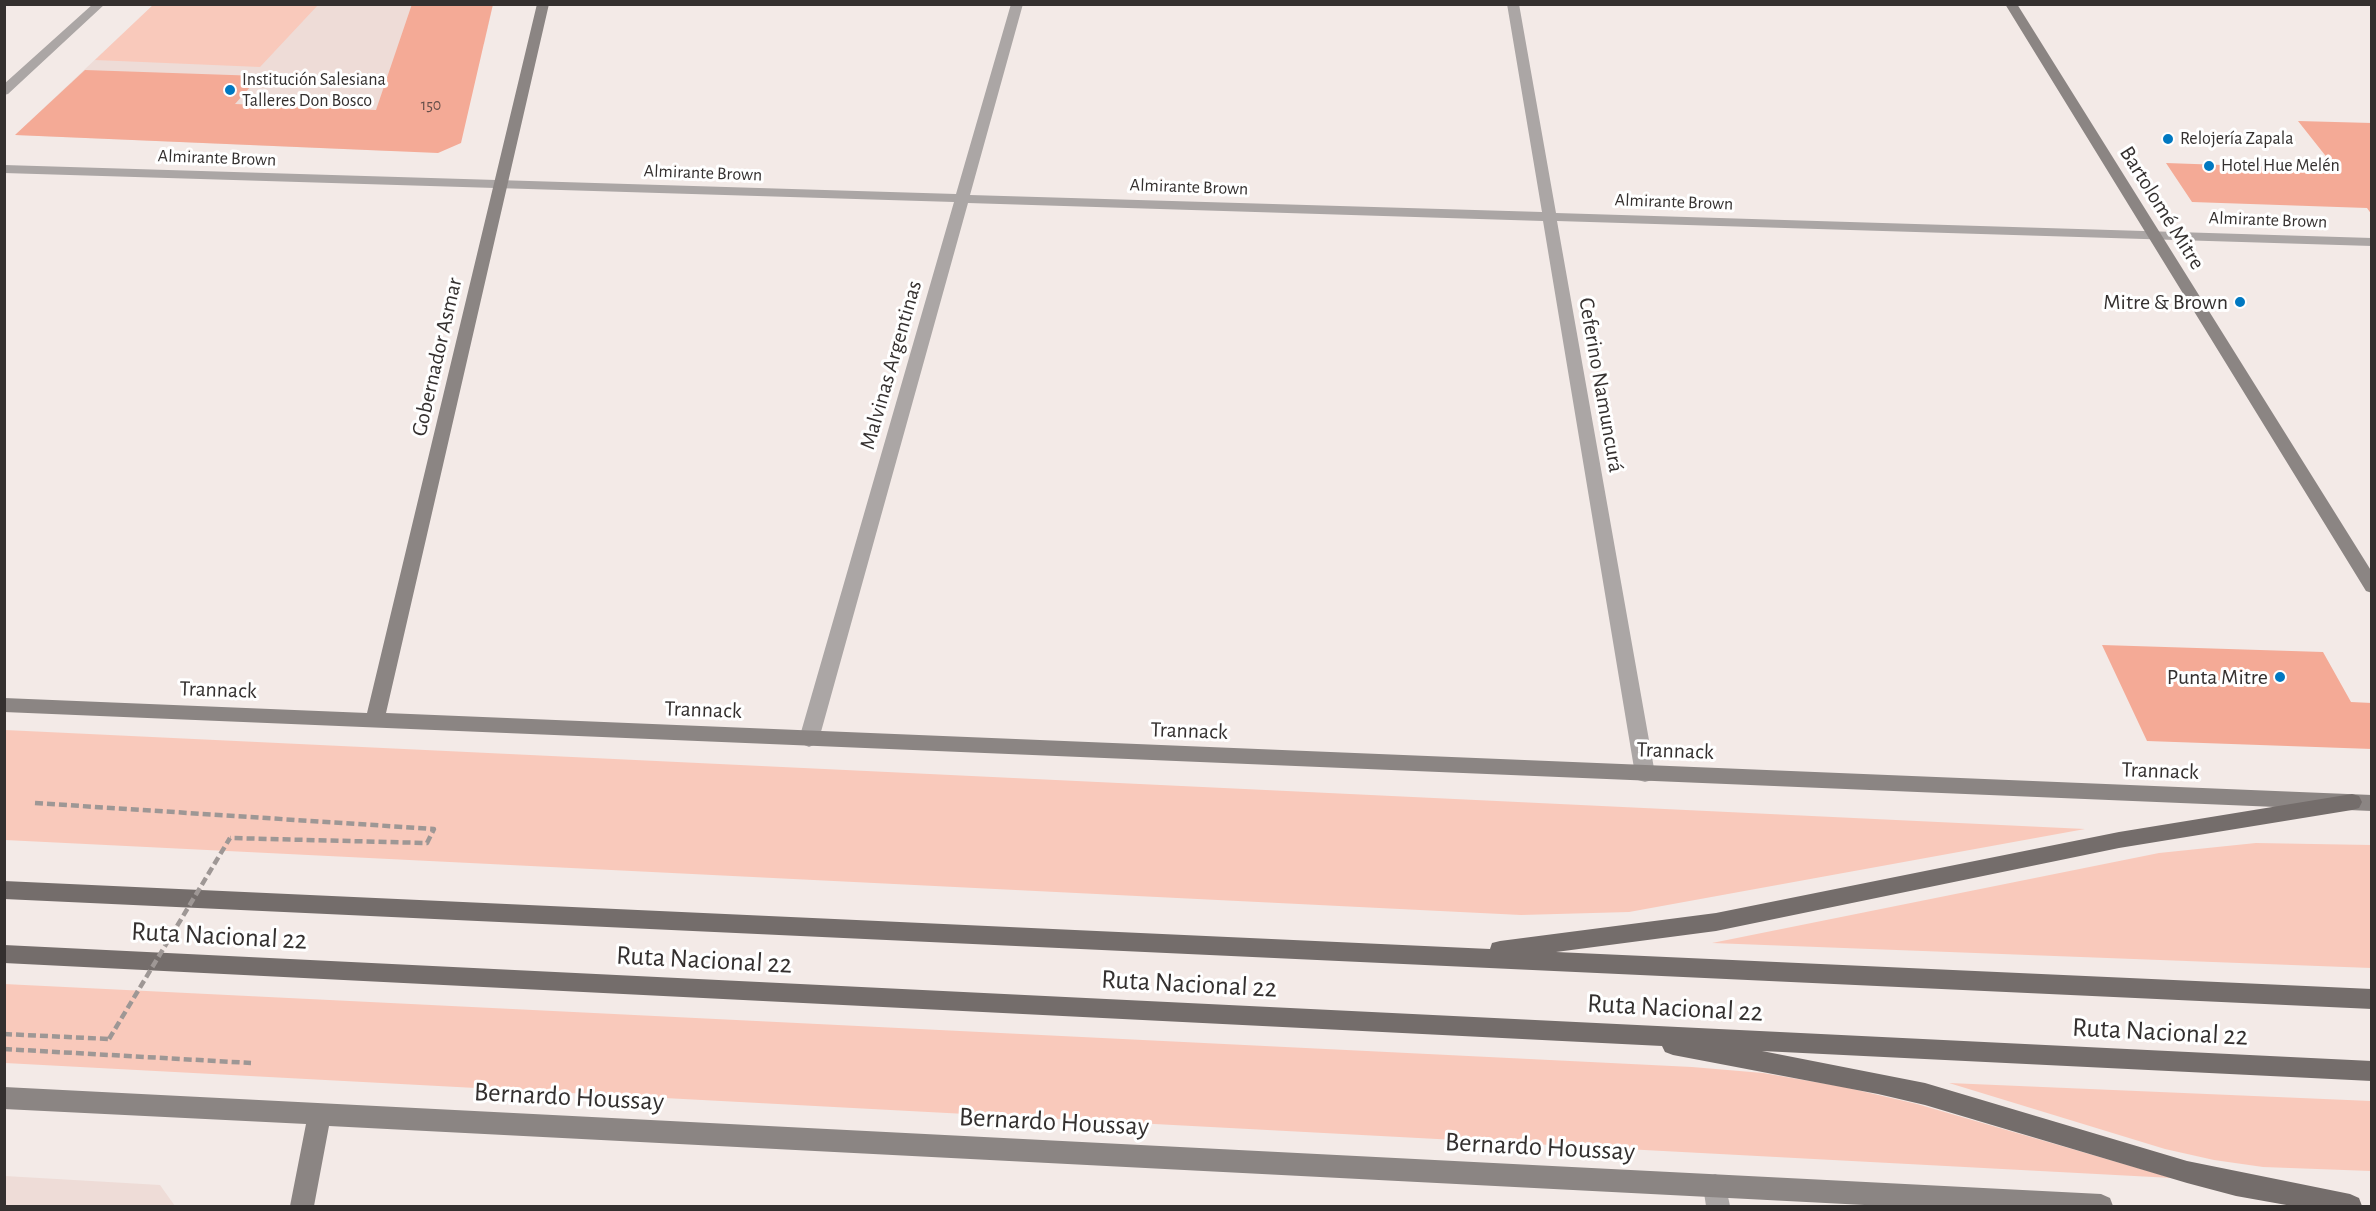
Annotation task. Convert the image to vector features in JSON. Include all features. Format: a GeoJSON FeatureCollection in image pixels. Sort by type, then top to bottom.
{"type":"FeatureCollection","features":[{"type":"Feature","properties":{"kind":"main road"},"geometry":{"type":"LineString","coordinates":[[1450,956],[1716,922],[2119,840],[2362,803]]}},
{"type":"Feature","properties":{"kind":"main road","name":"Ruta Nacional 22"},"geometry":{"type":"LineString","coordinates":[[4,890],[2372,999]]}},
{"type":"Feature","properties":{"kind":"main road","name":"Ruta Nacional 22"},"geometry":{"type":"LineString","coordinates":[[4,954],[2372,1071]]}},
{"type":"Feature","properties":{"kind":"main road"},"geometry":{"type":"LineString","coordinates":[[1603,1033],[1902,1089],[2187,1172],[2350,1206]]}},
{"type":"Feature","properties":{"kind":"street"},"geometry":{"type":"LineString","coordinates":[[4,91],[100,4]]}},
{"type":"Feature","properties":{"kind":"street","name":"Gobernador Asmar"},"geometry":{"type":"LineString","coordinates":[[375,721],[543,4]]}},
{"type":"Feature","properties":{"kind":"street","name":"Malvinas Argentinas"},"geometry":{"type":"LineString","coordinates":[[809,739],[1017,4]]}},
{"type":"Feature","properties":{"kind":"street","name":"Ceferino Namuncurá"},"geometry":{"type":"LineString","coordinates":[[1513,4],[1645,774]]}},
{"type":"Feature","properties":{"kind":"street","name":"Bartolomé Mitre"},"geometry":{"type":"LineString","coordinates":[[2011,4],[2372,587]]}},
{"type":"Feature","properties":{"kind":"street","name":"Almirante Brown"},"geometry":{"type":"LineString","coordinates":[[4,169],[2372,242]]}},
{"type":"Feature","properties":{"kind":"street","name":"Trannack"},"geometry":{"type":"LineString","coordinates":[[4,705],[2362,803]]}},
{"type":"Feature","properties":{"kind":"street","name":"Bernardo Houssay"},"geometry":{"type":"LineString","coordinates":[[4,1098],[320,1114],[1717,1196],[2101,1206]]}},
{"type":"Feature","properties":{"kind":"street"},"geometry":{"type":"LineString","coordinates":[[302,1206],[320,1114]]}},
{"type":"Feature","properties":{"kind":"path"},"geometry":{"type":"LineString","coordinates":[[4,1034],[109,1039],[230,838],[427,843],[434,829],[35,803]]}},
{"type":"Feature","properties":{"kind":"path"},"geometry":{"type":"LineString","coordinates":[[4,1048],[251,1063]]}},
{"type":"Feature","properties":{"kind":"shaded area","name":"Institución Salesiana Talleres Don Bosco"},"geometry":{"type":"Polygon","coordinates":[[[153,5],[493,5],[484,44],[408,50],[391,111],[390,151],[15,135],[153,5]]]}},
{"type":"Feature","properties":{"kind":"shaded area"},"geometry":{"type":"Polygon","coordinates":[[[153,5],[318,5],[260,67],[95,60],[153,5]]]}},
{"type":"Feature","properties":{"kind":"shaded area"},"geometry":{"type":"Polygon","coordinates":[[[4,730],[2085,829],[1629,912],[1521,915],[5,840],[4,730]]]}},
{"type":"Feature","properties":{"kind":"shaded area"},"geometry":{"type":"Polygon","coordinates":[[[2256,843],[2371,845],[2371,968],[1712,943],[2159,853],[2256,843]]]}},
{"type":"Feature","properties":{"kind":"shaded area"},"geometry":{"type":"Polygon","coordinates":[[[4,984],[1692,1067],[1763,1073],[1844,1087],[1917,1104],[2172,1178],[5,1063],[4,984]]]}},
{"type":"Feature","properties":{"kind":"shaded area"},"geometry":{"type":"Polygon","coordinates":[[[1949,1083],[2371,1101],[2371,1171],[2263,1167],[2214,1160],[2165,1149],[1949,1083]]]}},
{"type":"Feature","properties":{"kind":"shaded area"},"geometry":{"type":"Polygon","coordinates":[[[5,1176],[160,1185],[175,1206],[5,1206],[5,1176]]]}},
{"type":"Feature","properties":{"kind":"building"},"geometry":{"type":"Polygon","coordinates":[[[412,4],[493,4],[461,143],[438,153],[15,135],[85,70],[260,76],[235,104],[376,110],[412,4]]]}},
{"type":"Feature","properties":{"kind":"building","name":"Hotel Hue Melén"},"geometry":{"type":"Polygon","coordinates":[[[2298,121],[2372,123],[2372,215],[2367,208],[2192,202],[2166,163],[2336,169],[2298,121]]]}},
{"type":"Feature","properties":{"kind":"building"},"geometry":{"type":"Polygon","coordinates":[[[2102,645],[2323,652],[2351,702],[2372,703],[2372,749],[2147,741],[2102,645]]]}},
{"type":"Feature","properties":{"kind":"place","name":"Institución Salesiana Talleres Don Bosco"},"geometry":{"type":"Point","coordinates":[230,90]}},
{"type":"Feature","properties":{"kind":"place","name":"Relojería Zapala"},"geometry":{"type":"Point","coordinates":[2168,139]}},
{"type":"Feature","properties":{"kind":"place","name":"Hotel Hue Melén"},"geometry":{"type":"Point","coordinates":[2209,166]}},
{"type":"Feature","properties":{"kind":"place","name":"Mitre & Brown"},"geometry":{"type":"Point","coordinates":[2240,302]}},
{"type":"Feature","properties":{"kind":"place","name":"Punta Mitre"},"geometry":{"type":"Point","coordinates":[2280,677]}}]}
